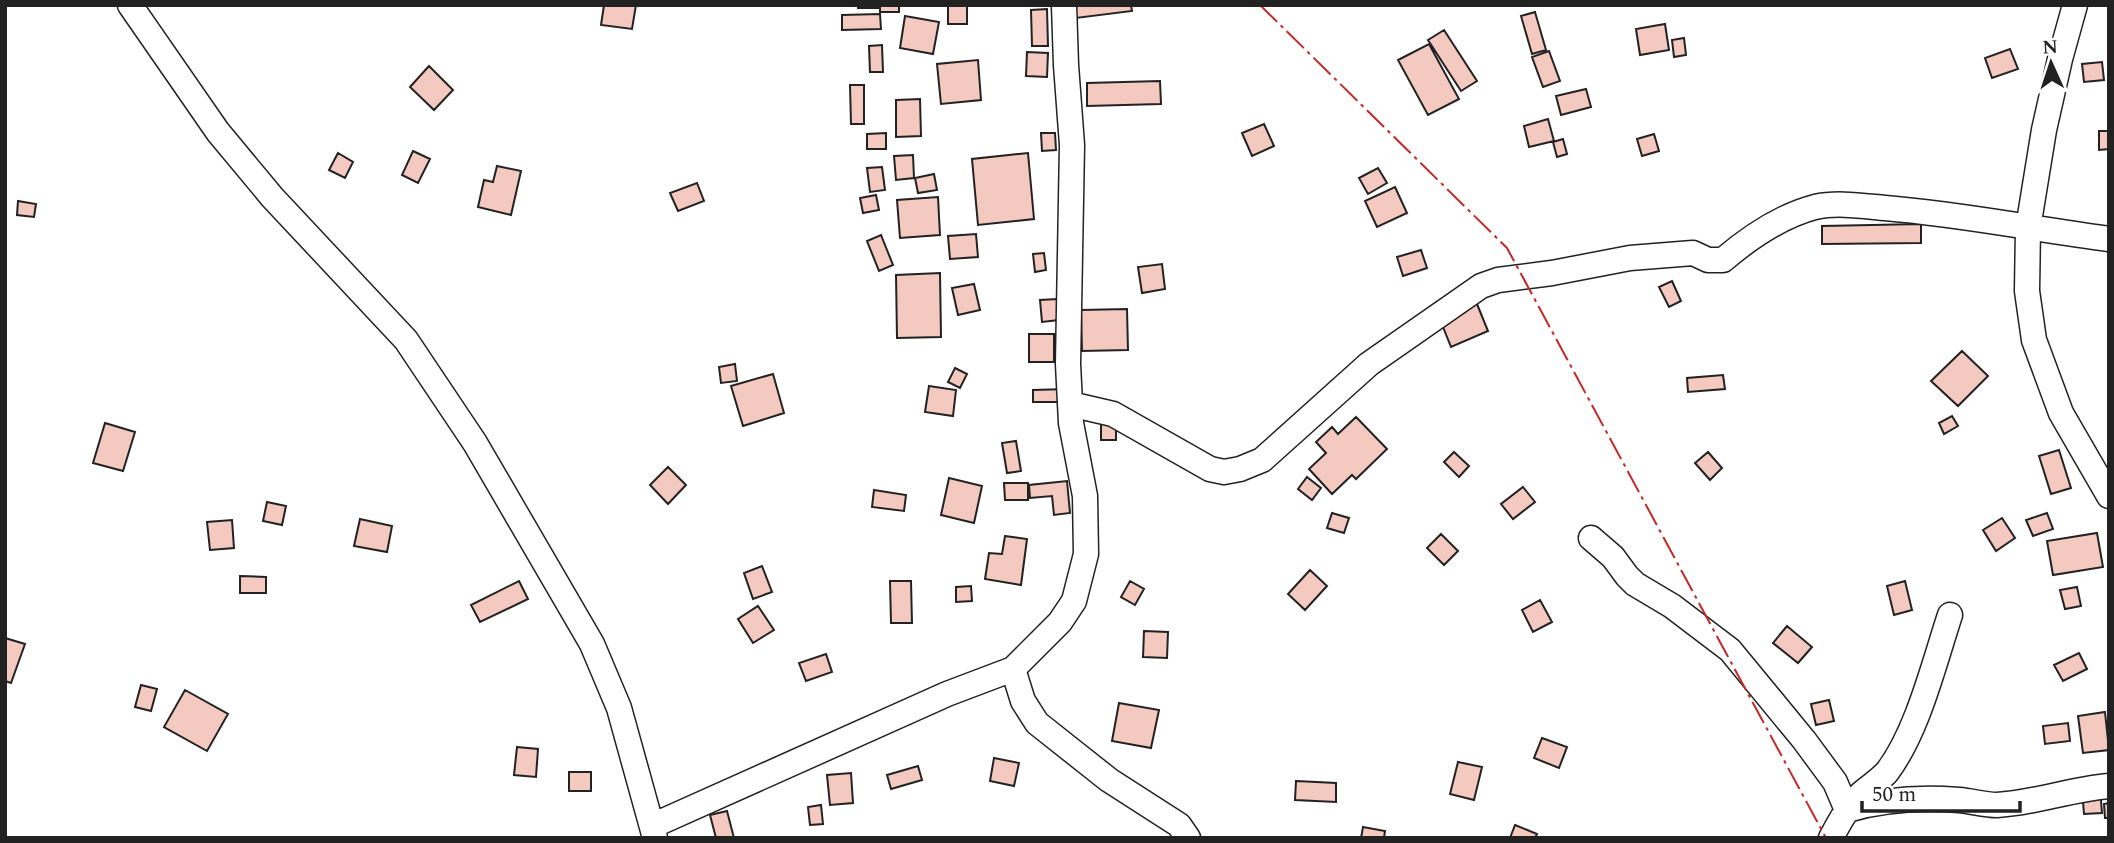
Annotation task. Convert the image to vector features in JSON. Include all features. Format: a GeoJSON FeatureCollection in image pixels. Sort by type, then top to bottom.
{"type":"FeatureCollection","features":[{"type":"Feature","properties":{"kind":"street"},"geometry":{"type":"LineString","coordinates":[[130,5],[218,132],[264,188],[406,340],[475,443],[592,644],[619,708],[653,832],[947,694],[1013,669],[1060,622],[1074,601],[1086,554],[1085,496],[1071,423],[1068,364],[1072,145],[1064,5]]}},
{"type":"Feature","properties":{"kind":"street"},"geometry":{"type":"LineString","coordinates":[[2074,5],[2044,130],[2028,228],[2028,291],[2034,341],[2061,413],[2109,496]]}},
{"type":"Feature","properties":{"kind":"street"},"geometry":{"type":"LineString","coordinates":[[1070,404],[1113,414],[1210,469],[1224,472],[1262,460],[1369,365],[1481,286],[1498,281],[1630,258],[1693,253],[1707,260],[1723,260],[1742,243],[1763,230],[1818,206],[1848,205],[1907,210],[2109,239]]}},
{"type":"Feature","properties":{"kind":"street"},"geometry":{"type":"LineString","coordinates":[[1591,538],[1613,557],[1635,584],[1672,606],[1730,650],[1827,771],[1847,810]]}},
{"type":"Feature","properties":{"kind":"street"},"geometry":{"type":"LineString","coordinates":[[1831,838],[1847,810],[1885,774],[1896,757],[1913,723],[1950,615]]}},
{"type":"Feature","properties":{"kind":"street"},"geometry":{"type":"LineString","coordinates":[[1013,669],[1023,701],[1037,723],[1109,780],[1179,825],[1188,838]]}},
{"type":"Feature","properties":{"kind":"street"},"geometry":{"type":"LineString","coordinates":[[1847,810],[1874,802],[1916,798],[1962,800],[1994,805],[2109,786]]}},
{"type":"Feature","properties":{"kind":"building"},"geometry":{"type":"Polygon","coordinates":[[[604,5],[636,5],[632,29],[601,25],[604,5]]]}},
{"type":"Feature","properties":{"kind":"building"},"geometry":{"type":"Polygon","coordinates":[[[858,5],[879,5],[879,8],[858,8],[858,5]]]}},
{"type":"Feature","properties":{"kind":"building"},"geometry":{"type":"Polygon","coordinates":[[[880,5],[899,5],[899,12],[880,12],[880,5]]]}},
{"type":"Feature","properties":{"kind":"building"},"geometry":{"type":"Polygon","coordinates":[[[948,5],[967,5],[967,24],[948,24],[948,5]]]}},
{"type":"Feature","properties":{"kind":"building"},"geometry":{"type":"Polygon","coordinates":[[[1074,5],[1131,5],[1132,11],[1076,18],[1074,5]]]}},
{"type":"Feature","properties":{"kind":"building"},"geometry":{"type":"Polygon","coordinates":[[[1047,9],[1048,46],[1032,46],[1031,10],[1047,9]]]}},
{"type":"Feature","properties":{"kind":"building"},"geometry":{"type":"Polygon","coordinates":[[[1535,12],[1546,50],[1532,54],[1521,16],[1535,12]]]}},
{"type":"Feature","properties":{"kind":"building"},"geometry":{"type":"Polygon","coordinates":[[[880,14],[881,29],[842,30],[842,15],[880,14]]]}},
{"type":"Feature","properties":{"kind":"building"},"geometry":{"type":"Polygon","coordinates":[[[905,16],[939,22],[933,54],[900,48],[905,16]]]}},
{"type":"Feature","properties":{"kind":"building"},"geometry":{"type":"Polygon","coordinates":[[[1665,24],[1669,50],[1640,55],[1636,29],[1665,24]]]}},
{"type":"Feature","properties":{"kind":"building"},"geometry":{"type":"Polygon","coordinates":[[[1444,30],[1477,81],[1461,91],[1428,40],[1444,30]]]}},
{"type":"Feature","properties":{"kind":"building"},"geometry":{"type":"Polygon","coordinates":[[[1684,38],[1686,55],[1674,57],[1672,40],[1684,38]]]}},
{"type":"Feature","properties":{"kind":"building"},"geometry":{"type":"Polygon","coordinates":[[[1429,44],[1459,99],[1428,115],[1398,60],[1429,44]]]}},
{"type":"Feature","properties":{"kind":"building"},"geometry":{"type":"Polygon","coordinates":[[[882,45],[883,72],[870,72],[869,46],[882,45]]]}},
{"type":"Feature","properties":{"kind":"building"},"geometry":{"type":"Polygon","coordinates":[[[2010,49],[2018,69],[1992,78],[1985,58],[2010,49]]]}},
{"type":"Feature","properties":{"kind":"building"},"geometry":{"type":"Polygon","coordinates":[[[1549,51],[1560,81],[1543,87],[1532,57],[1549,51]]]}},
{"type":"Feature","properties":{"kind":"building"},"geometry":{"type":"Polygon","coordinates":[[[1027,52],[1048,53],[1047,77],[1026,76],[1027,52]]]}},
{"type":"Feature","properties":{"kind":"building"},"geometry":{"type":"Polygon","coordinates":[[[978,60],[981,100],[941,104],[937,64],[978,60]]]}},
{"type":"Feature","properties":{"kind":"building"},"geometry":{"type":"Polygon","coordinates":[[[2102,62],[2104,80],[2084,82],[2082,64],[2102,62]]]}},
{"type":"Feature","properties":{"kind":"building"},"geometry":{"type":"Polygon","coordinates":[[[429,66],[453,90],[434,110],[410,87],[429,66]]]}},
{"type":"Feature","properties":{"kind":"building"},"geometry":{"type":"Polygon","coordinates":[[[1160,81],[1161,104],[1087,106],[1087,83],[1160,81]]]}},
{"type":"Feature","properties":{"kind":"building"},"geometry":{"type":"Polygon","coordinates":[[[850,85],[864,85],[864,124],[851,124],[850,85]]]}},
{"type":"Feature","properties":{"kind":"building"},"geometry":{"type":"Polygon","coordinates":[[[1586,89],[1591,107],[1561,115],[1556,96],[1586,89]]]}},
{"type":"Feature","properties":{"kind":"building"},"geometry":{"type":"Polygon","coordinates":[[[920,99],[921,136],[896,137],[896,100],[920,99]]]}},
{"type":"Feature","properties":{"kind":"building"},"geometry":{"type":"Polygon","coordinates":[[[1548,119],[1554,141],[1529,147],[1524,126],[1548,119]]]}},
{"type":"Feature","properties":{"kind":"building"},"geometry":{"type":"Polygon","coordinates":[[[1264,124],[1274,146],[1252,156],[1242,133],[1264,124]]]}},
{"type":"Feature","properties":{"kind":"building"},"geometry":{"type":"Polygon","coordinates":[[[2099,131],[2109,131],[2109,149],[2099,150],[2099,131]]]}},
{"type":"Feature","properties":{"kind":"building"},"geometry":{"type":"Polygon","coordinates":[[[886,133],[886,149],[867,149],[867,134],[886,133]]]}},
{"type":"Feature","properties":{"kind":"building"},"geometry":{"type":"Polygon","coordinates":[[[1041,133],[1055,133],[1056,150],[1042,151],[1041,133]]]}},
{"type":"Feature","properties":{"kind":"building"},"geometry":{"type":"Polygon","coordinates":[[[1654,134],[1659,151],[1642,156],[1637,139],[1654,134]]]}},
{"type":"Feature","properties":{"kind":"building"},"geometry":{"type":"Polygon","coordinates":[[[1563,139],[1567,154],[1557,157],[1553,142],[1563,139]]]}},
{"type":"Feature","properties":{"kind":"building"},"geometry":{"type":"Polygon","coordinates":[[[413,151],[430,159],[418,183],[402,175],[413,151]]]}},
{"type":"Feature","properties":{"kind":"building"},"geometry":{"type":"Polygon","coordinates":[[[338,153],[353,162],[345,178],[329,170],[338,153]]]}},
{"type":"Feature","properties":{"kind":"building"},"geometry":{"type":"Polygon","coordinates":[[[1028,153],[1034,219],[978,225],[972,159],[1028,153]]]}},
{"type":"Feature","properties":{"kind":"building"},"geometry":{"type":"Polygon","coordinates":[[[913,155],[914,178],[896,180],[894,156],[913,155]]]}},
{"type":"Feature","properties":{"kind":"building"},"geometry":{"type":"Polygon","coordinates":[[[497,166],[521,171],[511,215],[478,207],[484,180],[493,182],[497,166]]]}},
{"type":"Feature","properties":{"kind":"building"},"geometry":{"type":"Polygon","coordinates":[[[882,167],[885,190],[870,192],[867,168],[882,167]]]}},
{"type":"Feature","properties":{"kind":"building"},"geometry":{"type":"Polygon","coordinates":[[[1378,168],[1387,183],[1368,194],[1359,178],[1378,168]]]}},
{"type":"Feature","properties":{"kind":"building"},"geometry":{"type":"Polygon","coordinates":[[[934,174],[937,190],[918,193],[915,178],[934,174]]]}},
{"type":"Feature","properties":{"kind":"building"},"geometry":{"type":"Polygon","coordinates":[[[697,183],[704,201],[678,211],[670,193],[697,183]]]}},
{"type":"Feature","properties":{"kind":"building"},"geometry":{"type":"Polygon","coordinates":[[[1395,187],[1407,213],[1377,227],[1365,201],[1395,187]]]}},
{"type":"Feature","properties":{"kind":"building"},"geometry":{"type":"Polygon","coordinates":[[[876,195],[879,210],[863,213],[860,198],[876,195]]]}},
{"type":"Feature","properties":{"kind":"building"},"geometry":{"type":"Polygon","coordinates":[[[938,197],[940,235],[900,238],[897,200],[938,197]]]}},
{"type":"Feature","properties":{"kind":"building"},"geometry":{"type":"Polygon","coordinates":[[[18,201],[36,204],[34,217],[17,215],[18,201]]]}},
{"type":"Feature","properties":{"kind":"building"},"geometry":{"type":"Polygon","coordinates":[[[1921,224],[1921,243],[1822,244],[1822,226],[1921,224]]]}},
{"type":"Feature","properties":{"kind":"building"},"geometry":{"type":"Polygon","coordinates":[[[976,234],[978,257],[950,259],[948,236],[976,234]]]}},
{"type":"Feature","properties":{"kind":"building"},"geometry":{"type":"Polygon","coordinates":[[[881,235],[893,265],[879,271],[867,241],[881,235]]]}},
{"type":"Feature","properties":{"kind":"building"},"geometry":{"type":"Polygon","coordinates":[[[1421,250],[1427,268],[1403,276],[1397,257],[1421,250]]]}},
{"type":"Feature","properties":{"kind":"building"},"geometry":{"type":"Polygon","coordinates":[[[1044,253],[1046,270],[1035,272],[1033,254],[1044,253]]]}},
{"type":"Feature","properties":{"kind":"building"},"geometry":{"type":"Polygon","coordinates":[[[1162,264],[1165,289],[1142,293],[1138,267],[1162,264]]]}},
{"type":"Feature","properties":{"kind":"building"},"geometry":{"type":"Polygon","coordinates":[[[940,273],[941,337],[897,338],[896,275],[940,273]]]}},
{"type":"Feature","properties":{"kind":"building"},"geometry":{"type":"Polygon","coordinates":[[[1672,281],[1681,301],[1669,307],[1659,287],[1672,281]]]}},
{"type":"Feature","properties":{"kind":"building"},"geometry":{"type":"Polygon","coordinates":[[[974,284],[980,310],[958,315],[952,288],[974,284]]]}},
{"type":"Feature","properties":{"kind":"building"},"geometry":{"type":"Polygon","coordinates":[[[1057,299],[1059,320],[1042,322],[1040,300],[1057,299]]]}},
{"type":"Feature","properties":{"kind":"building"},"geometry":{"type":"Polygon","coordinates":[[[1477,304],[1488,331],[1451,347],[1441,322],[1477,304]]]}},
{"type":"Feature","properties":{"kind":"building"},"geometry":{"type":"Polygon","coordinates":[[[1127,309],[1128,350],[1082,351],[1081,310],[1127,309]]]}},
{"type":"Feature","properties":{"kind":"building"},"geometry":{"type":"Polygon","coordinates":[[[1029,334],[1054,334],[1054,362],[1029,362],[1029,334]]]}},
{"type":"Feature","properties":{"kind":"building"},"geometry":{"type":"Polygon","coordinates":[[[1962,351],[1988,376],[1958,406],[1931,381],[1962,351]]]}},
{"type":"Feature","properties":{"kind":"building"},"geometry":{"type":"Polygon","coordinates":[[[735,364],[737,381],[721,383],[719,367],[735,364]]]}},
{"type":"Feature","properties":{"kind":"building"},"geometry":{"type":"Polygon","coordinates":[[[955,368],[967,374],[960,388],[948,382],[955,368]]]}},
{"type":"Feature","properties":{"kind":"building"},"geometry":{"type":"Polygon","coordinates":[[[773,374],[784,413],[743,426],[731,386],[773,374]]]}},
{"type":"Feature","properties":{"kind":"building"},"geometry":{"type":"Polygon","coordinates":[[[1723,375],[1725,389],[1688,392],[1687,378],[1723,375]]]}},
{"type":"Feature","properties":{"kind":"building"},"geometry":{"type":"Polygon","coordinates":[[[929,386],[956,390],[953,416],[925,412],[929,386]]]}},
{"type":"Feature","properties":{"kind":"building"},"geometry":{"type":"Polygon","coordinates":[[[1067,389],[1068,402],[1033,402],[1033,390],[1067,389]]]}},
{"type":"Feature","properties":{"kind":"building"},"geometry":{"type":"Polygon","coordinates":[[[1952,416],[1958,426],[1944,434],[1939,423],[1952,416]]]}},
{"type":"Feature","properties":{"kind":"building"},"geometry":{"type":"Polygon","coordinates":[[[1356,417],[1387,449],[1356,479],[1352,475],[1332,494],[1309,469],[1326,453],[1316,442],[1332,427],[1338,434],[1356,417]]]}},
{"type":"Feature","properties":{"kind":"building"},"geometry":{"type":"Polygon","coordinates":[[[1101,421],[1116,421],[1116,440],[1101,440],[1101,421]]]}},
{"type":"Feature","properties":{"kind":"building"},"geometry":{"type":"Polygon","coordinates":[[[105,423],[135,432],[123,471],[93,463],[105,423]]]}},
{"type":"Feature","properties":{"kind":"building"},"geometry":{"type":"Polygon","coordinates":[[[1016,441],[1021,471],[1007,473],[1002,443],[1016,441]]]}},
{"type":"Feature","properties":{"kind":"building"},"geometry":{"type":"Polygon","coordinates":[[[2059,450],[2071,488],[2051,494],[2039,456],[2059,450]]]}},
{"type":"Feature","properties":{"kind":"building"},"geometry":{"type":"Polygon","coordinates":[[[1454,452],[1469,466],[1459,477],[1444,462],[1454,452]]]}},
{"type":"Feature","properties":{"kind":"building"},"geometry":{"type":"Polygon","coordinates":[[[1708,452],[1722,468],[1710,480],[1695,463],[1708,452]]]}},
{"type":"Feature","properties":{"kind":"building"},"geometry":{"type":"Polygon","coordinates":[[[668,467],[686,485],[668,504],[650,485],[668,467]]]}},
{"type":"Feature","properties":{"kind":"building"},"geometry":{"type":"Polygon","coordinates":[[[1307,477],[1321,488],[1312,500],[1298,489],[1307,477]]]}},
{"type":"Feature","properties":{"kind":"building"},"geometry":{"type":"Polygon","coordinates":[[[949,478],[982,486],[974,523],[941,515],[949,478]]]}},
{"type":"Feature","properties":{"kind":"building"},"geometry":{"type":"Polygon","coordinates":[[[1067,481],[1070,513],[1054,515],[1052,496],[1030,498],[1029,485],[1067,481]]]}},
{"type":"Feature","properties":{"kind":"building"},"geometry":{"type":"Polygon","coordinates":[[[1004,483],[1028,483],[1028,500],[1005,500],[1004,483]]]}},
{"type":"Feature","properties":{"kind":"building"},"geometry":{"type":"Polygon","coordinates":[[[1523,487],[1535,502],[1513,519],[1501,504],[1523,487]]]}},
{"type":"Feature","properties":{"kind":"building"},"geometry":{"type":"Polygon","coordinates":[[[874,490],[906,495],[904,511],[872,507],[874,490]]]}},
{"type":"Feature","properties":{"kind":"building"},"geometry":{"type":"Polygon","coordinates":[[[267,502],[286,506],[282,525],[263,521],[267,502]]]}},
{"type":"Feature","properties":{"kind":"building"},"geometry":{"type":"Polygon","coordinates":[[[1332,513],[1349,518],[1344,533],[1327,528],[1332,513]]]}},
{"type":"Feature","properties":{"kind":"building"},"geometry":{"type":"Polygon","coordinates":[[[2047,513],[2053,529],[2033,536],[2026,520],[2047,513]]]}},
{"type":"Feature","properties":{"kind":"building"},"geometry":{"type":"Polygon","coordinates":[[[2002,518],[2015,538],[1996,551],[1983,530],[2002,518]]]}},
{"type":"Feature","properties":{"kind":"building"},"geometry":{"type":"Polygon","coordinates":[[[360,519],[392,526],[387,552],[354,546],[360,519]]]}},
{"type":"Feature","properties":{"kind":"building"},"geometry":{"type":"Polygon","coordinates":[[[232,520],[234,548],[210,550],[207,522],[232,520]]]}},
{"type":"Feature","properties":{"kind":"building"},"geometry":{"type":"Polygon","coordinates":[[[2097,533],[2103,567],[2053,575],[2047,541],[2097,533]]]}},
{"type":"Feature","properties":{"kind":"building"},"geometry":{"type":"Polygon","coordinates":[[[1441,534],[1458,551],[1444,565],[1427,548],[1441,534]]]}},
{"type":"Feature","properties":{"kind":"building"},"geometry":{"type":"Polygon","coordinates":[[[1005,536],[1027,539],[1021,585],[985,579],[989,553],[1002,554],[1005,536]]]}},
{"type":"Feature","properties":{"kind":"building"},"geometry":{"type":"Polygon","coordinates":[[[762,566],[772,592],[753,599],[744,573],[762,566]]]}},
{"type":"Feature","properties":{"kind":"building"},"geometry":{"type":"Polygon","coordinates":[[[1310,570],[1327,586],[1305,610],[1288,594],[1310,570]]]}},
{"type":"Feature","properties":{"kind":"building"},"geometry":{"type":"Polygon","coordinates":[[[240,576],[266,577],[266,593],[240,593],[240,576]]]}},
{"type":"Feature","properties":{"kind":"building"},"geometry":{"type":"Polygon","coordinates":[[[519,581],[528,599],[480,622],[471,605],[519,581]]]}},
{"type":"Feature","properties":{"kind":"building"},"geometry":{"type":"Polygon","coordinates":[[[890,581],[911,581],[912,623],[891,623],[890,581]]]}},
{"type":"Feature","properties":{"kind":"building"},"geometry":{"type":"Polygon","coordinates":[[[1130,581],[1144,589],[1135,605],[1121,597],[1130,581]]]}},
{"type":"Feature","properties":{"kind":"building"},"geometry":{"type":"Polygon","coordinates":[[[1905,581],[1912,610],[1894,615],[1887,586],[1905,581]]]}},
{"type":"Feature","properties":{"kind":"building"},"geometry":{"type":"Polygon","coordinates":[[[971,586],[972,601],[956,602],[956,587],[971,586]]]}},
{"type":"Feature","properties":{"kind":"building"},"geometry":{"type":"Polygon","coordinates":[[[2077,587],[2081,606],[2065,609],[2060,590],[2077,587]]]}},
{"type":"Feature","properties":{"kind":"building"},"geometry":{"type":"Polygon","coordinates":[[[1540,600],[1552,622],[1533,632],[1522,610],[1540,600]]]}},
{"type":"Feature","properties":{"kind":"building"},"geometry":{"type":"Polygon","coordinates":[[[758,606],[774,630],[753,643],[738,619],[758,606]]]}},
{"type":"Feature","properties":{"kind":"building"},"geometry":{"type":"Polygon","coordinates":[[[1787,626],[1812,647],[1798,663],[1773,643],[1787,626]]]}},
{"type":"Feature","properties":{"kind":"building"},"geometry":{"type":"Polygon","coordinates":[[[1144,631],[1168,632],[1167,658],[1143,657],[1144,631]]]}},
{"type":"Feature","properties":{"kind":"building"},"geometry":{"type":"Polygon","coordinates":[[[5,638],[25,644],[11,683],[5,681],[5,638]]]}},
{"type":"Feature","properties":{"kind":"building"},"geometry":{"type":"Polygon","coordinates":[[[2079,653],[2087,669],[2063,681],[2054,665],[2079,653]]]}},
{"type":"Feature","properties":{"kind":"building"},"geometry":{"type":"Polygon","coordinates":[[[826,654],[832,672],[806,681],[799,663],[826,654]]]}},
{"type":"Feature","properties":{"kind":"building"},"geometry":{"type":"Polygon","coordinates":[[[141,685],[157,689],[151,711],[135,707],[141,685]]]}},
{"type":"Feature","properties":{"kind":"building"},"geometry":{"type":"Polygon","coordinates":[[[185,690],[228,714],[207,751],[164,727],[185,690]]]}},
{"type":"Feature","properties":{"kind":"building"},"geometry":{"type":"Polygon","coordinates":[[[1829,700],[1834,721],[1816,725],[1811,704],[1829,700]]]}},
{"type":"Feature","properties":{"kind":"building"},"geometry":{"type":"Polygon","coordinates":[[[1119,703],[1159,710],[1151,748],[1112,741],[1119,703]]]}},
{"type":"Feature","properties":{"kind":"building"},"geometry":{"type":"Polygon","coordinates":[[[2105,712],[2109,750],[2083,753],[2078,716],[2105,712]]]}},
{"type":"Feature","properties":{"kind":"building"},"geometry":{"type":"Polygon","coordinates":[[[2068,723],[2070,741],[2045,744],[2043,726],[2068,723]]]}},
{"type":"Feature","properties":{"kind":"building"},"geometry":{"type":"Polygon","coordinates":[[[1542,738],[1567,747],[1559,768],[1534,758],[1542,738]]]}},
{"type":"Feature","properties":{"kind":"building"},"geometry":{"type":"Polygon","coordinates":[[[517,747],[538,749],[536,777],[514,775],[517,747]]]}},
{"type":"Feature","properties":{"kind":"building"},"geometry":{"type":"Polygon","coordinates":[[[994,758],[1019,763],[1014,786],[990,781],[994,758]]]}},
{"type":"Feature","properties":{"kind":"building"},"geometry":{"type":"Polygon","coordinates":[[[1458,762],[1482,767],[1474,800],[1450,794],[1458,762]]]}},
{"type":"Feature","properties":{"kind":"building"},"geometry":{"type":"Polygon","coordinates":[[[918,766],[922,780],[891,789],[887,775],[918,766]]]}},
{"type":"Feature","properties":{"kind":"building"},"geometry":{"type":"Polygon","coordinates":[[[569,772],[591,772],[591,791],[569,791],[569,772]]]}},
{"type":"Feature","properties":{"kind":"building"},"geometry":{"type":"Polygon","coordinates":[[[851,773],[853,803],[830,805],[827,775],[851,773]]]}},
{"type":"Feature","properties":{"kind":"building"},"geometry":{"type":"Polygon","coordinates":[[[1296,781],[1336,783],[1336,802],[1295,800],[1296,781]]]}},
{"type":"Feature","properties":{"kind":"building"},"geometry":{"type":"Polygon","coordinates":[[[2100,788],[2102,813],[2084,814],[2082,790],[2100,788]]]}},
{"type":"Feature","properties":{"kind":"building"},"geometry":{"type":"Polygon","coordinates":[[[2109,803],[2109,818],[2105,818],[2104,804],[2109,803]]]}},
{"type":"Feature","properties":{"kind":"building"},"geometry":{"type":"Polygon","coordinates":[[[821,805],[823,824],[810,825],[808,807],[821,805]]]}},
{"type":"Feature","properties":{"kind":"building"},"geometry":{"type":"Polygon","coordinates":[[[727,811],[734,838],[716,838],[710,815],[727,811]]]}},
{"type":"Feature","properties":{"kind":"building"},"geometry":{"type":"Polygon","coordinates":[[[1515,825],[1537,834],[1535,838],[1510,838],[1515,825]]]}},
{"type":"Feature","properties":{"kind":"building"},"geometry":{"type":"Polygon","coordinates":[[[1363,827],[1385,831],[1384,838],[1361,838],[1363,827]]]}},
{"type":"Feature","properties":{"kind":"power"},"geometry":{"type":"LineString","coordinates":[[1260,5],[1507,248],[1826,838]]}}]}
